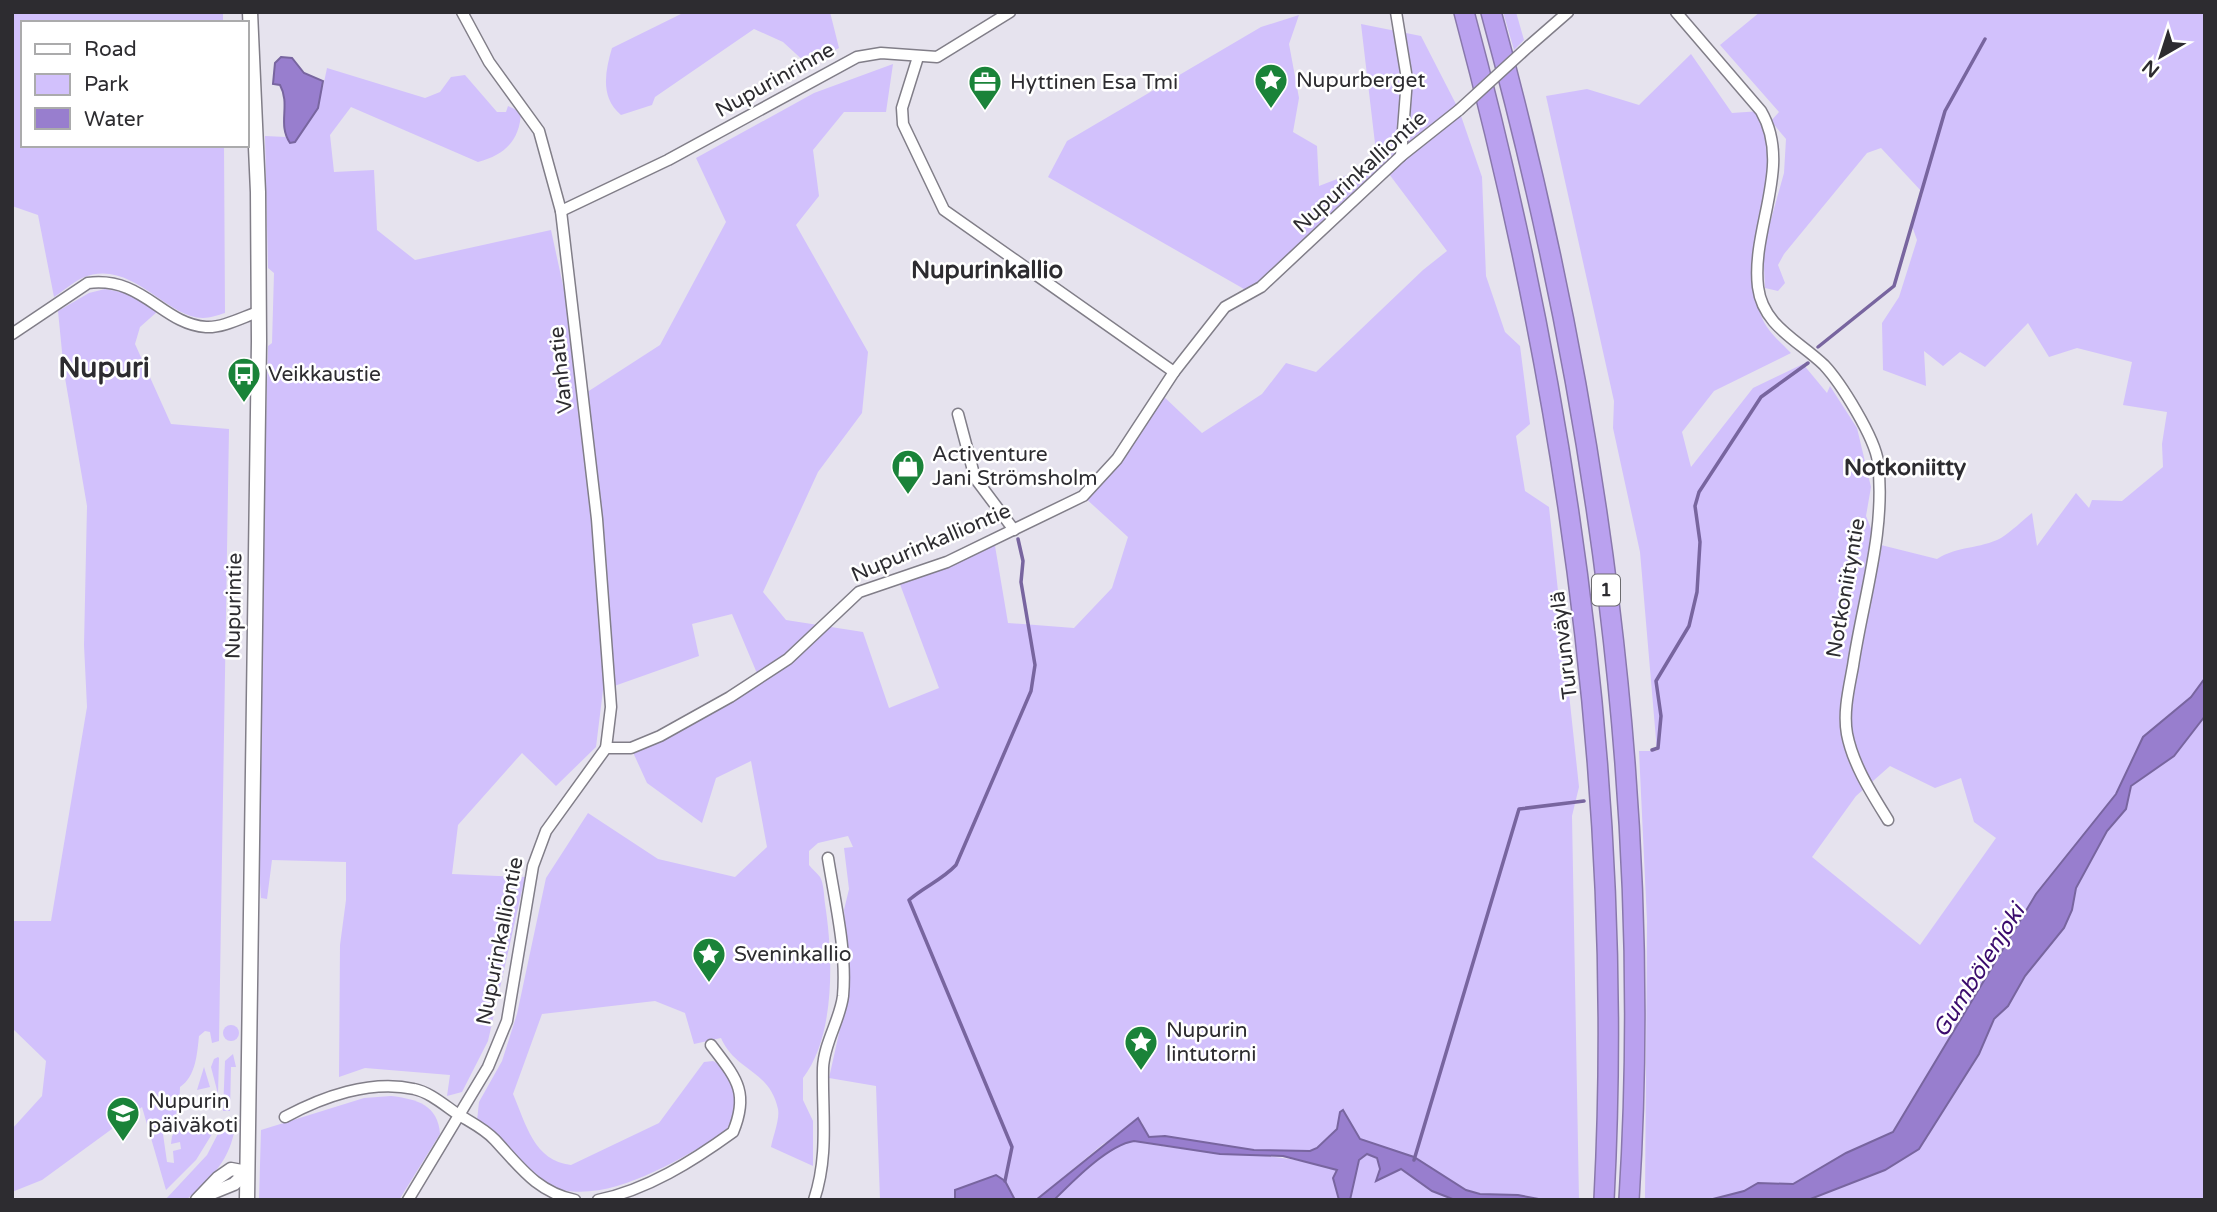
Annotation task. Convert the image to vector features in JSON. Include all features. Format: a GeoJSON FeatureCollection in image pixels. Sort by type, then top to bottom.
{"type":"FeatureCollection","features":[{"type":"Feature","properties":{"kind":"highway","name":"Turunväylä"},"geometry":{"type":"LineString","coordinates":[[1464,12],[1528,276],[1569,503],[1589,659],[1604,832],[1609,973],[1604,1200]]}},
{"type":"Feature","properties":{"kind":"highway","name":"1"},"geometry":{"type":"LineString","coordinates":[[1492,12],[1553,263],[1597,505],[1617,683],[1628,831],[1635,1059],[1629,1200]]}},
{"type":"Feature","properties":{"kind":"main road","name":"Nupurintie"},"geometry":{"type":"LineString","coordinates":[[247,1200],[258,312],[258,166],[250,12]]}},
{"type":"Feature","properties":{"kind":"street","name":"Vanhatie"},"geometry":{"type":"LineString","coordinates":[[462,12],[489,62],[539,131],[561,211],[597,520],[611,708],[606,748]]}},
{"type":"Feature","properties":{"kind":"street","name":"Nupurinrinne"},"geometry":{"type":"LineString","coordinates":[[561,211],[668,160],[857,57],[881,53],[937,57],[949,53],[1010,12]]}},
{"type":"Feature","properties":{"kind":"street"},"geometry":{"type":"LineString","coordinates":[[1396,12],[1407,79],[1401,156]]}},
{"type":"Feature","properties":{"kind":"street","name":"Nupurinkalliontie"},"geometry":{"type":"LineString","coordinates":[[408,1200],[488,1068],[508,1021],[538,849],[555,817],[606,748],[631,748],[660,736],[730,697],[788,659],[859,592],[947,562],[1083,496],[1099,482],[1174,372],[1225,307],[1261,288],[1401,156],[1459,110],[1568,12]]}},
{"type":"Feature","properties":{"kind":"street","name":"Notkoniityntie"},"geometry":{"type":"LineString","coordinates":[[1675,12],[1761,111],[1769,125],[1774,167],[1758,248],[1758,287],[1764,312],[1772,322],[1826,367],[1849,396],[1878,459],[1880,534],[1860,615],[1845,718],[1847,737],[1862,776],[1888,820]]}},
{"type":"Feature","properties":{"kind":"street"},"geometry":{"type":"LineString","coordinates":[[918,57],[902,108],[903,124],[944,210],[1174,372]]}},
{"type":"Feature","properties":{"kind":"street"},"geometry":{"type":"LineString","coordinates":[[12,334],[80,288],[100,282],[139,291],[189,323],[208,327],[258,312]]}},
{"type":"Feature","properties":{"kind":"street"},"geometry":{"type":"LineString","coordinates":[[958,414],[975,478],[1014,530]]}},
{"type":"Feature","properties":{"kind":"street"},"geometry":{"type":"LineString","coordinates":[[814,1200],[822,1174],[826,1137],[823,1063],[842,999],[844,975],[828,858]]}},
{"type":"Feature","properties":{"kind":"street"},"geometry":{"type":"LineString","coordinates":[[598,1200],[639,1187],[683,1164],[733,1132],[743,1098],[735,1077],[711,1045]]}},
{"type":"Feature","properties":{"kind":"street"},"geometry":{"type":"LineString","coordinates":[[285,1117],[335,1096],[394,1086],[416,1089],[430,1095],[494,1139],[530,1180],[560,1197],[575,1200]]}},
{"type":"Feature","properties":{"kind":"street"},"geometry":{"type":"LineString","coordinates":[[197,1199],[218,1178],[232,1170],[247,1172]]}},
{"type":"Feature","properties":{"kind":"green space"},"geometry":{"type":"Polygon","coordinates":[[[12,12],[223,12],[223,21],[21,21],[21,147],[224,147],[225,313],[206,318],[189,315],[132,281],[116,275],[100,274],[82,278],[54,297],[38,215],[12,206],[12,12]]]}},
{"type":"Feature","properties":{"kind":"green space"},"geometry":{"type":"Polygon","coordinates":[[[685,12],[830,12],[839,48],[807,64],[783,42],[754,29],[655,97],[652,105],[621,115],[614,108],[607,92],[606,75],[612,48],[685,12]]]}},
{"type":"Feature","properties":{"kind":"green space"},"geometry":{"type":"Polygon","coordinates":[[[1503,12],[1516,12],[1524,40],[1514,50],[1503,12]]]}},
{"type":"Feature","properties":{"kind":"green space"},"geometry":{"type":"Polygon","coordinates":[[[1760,12],[2205,12],[2205,678],[2191,697],[2143,737],[2116,794],[2036,894],[1893,1132],[1846,1153],[1793,1184],[1758,1183],[1744,1191],[1709,1200],[1645,1200],[1647,921],[1639,751],[1657,751],[1640,552],[1613,428],[1614,401],[1546,96],[1587,89],[1639,105],[1691,54],[1732,113],[1761,111],[1774,148],[1758,287],[1759,309],[1770,331],[1791,353],[1714,391],[1682,432],[1691,467],[1753,388],[1803,364],[1827,393],[1830,386],[1857,428],[1871,487],[1866,516],[1872,531],[1869,542],[1937,559],[2001,538],[2032,513],[2037,546],[2076,493],[2089,508],[2092,500],[2122,501],[2163,467],[2162,444],[2167,412],[2123,405],[2132,362],[2077,348],[2049,357],[2028,323],[1985,367],[1960,352],[1943,366],[1924,351],[1926,386],[1883,370],[1882,323],[1899,297],[1917,240],[1912,226],[1923,193],[1881,148],[1867,153],[1784,254],[1778,265],[1785,283],[1778,291],[1765,288],[1763,248],[1784,173],[1786,139],[1771,121],[1779,112],[1720,45],[1760,12]],[[1890,766],[1856,796],[1812,857],[1920,945],[1996,838],[1974,822],[1961,778],[1935,788],[1890,766]]]}},
{"type":"Feature","properties":{"kind":"green space"},"geometry":{"type":"Polygon","coordinates":[[[1299,15],[1289,44],[1299,98],[1293,132],[1317,146],[1319,186],[1350,174],[1376,152],[1361,24],[1421,36],[1459,110],[1482,177],[1486,276],[1505,332],[1520,346],[1530,424],[1516,436],[1525,491],[1549,507],[1579,787],[1572,816],[1579,1200],[1491,1196],[1466,1190],[1414,1157],[1360,1139],[1340,1112],[1331,1136],[1310,1151],[1254,1150],[1165,1136],[1149,1137],[1145,1134],[1142,1122],[1133,1121],[1120,1135],[1103,1144],[1036,1200],[880,1200],[876,1086],[829,1078],[850,984],[844,910],[849,889],[844,848],[853,847],[848,836],[818,843],[809,851],[809,865],[820,877],[823,887],[830,947],[827,1017],[814,1060],[803,1078],[803,1100],[813,1121],[813,1166],[771,1147],[778,1109],[774,1096],[760,1078],[735,1058],[721,1038],[694,1044],[685,1013],[655,1001],[542,1014],[513,1094],[527,1129],[548,1156],[571,1165],[659,1123],[704,1062],[713,1061],[723,1067],[734,1086],[736,1108],[728,1128],[720,1136],[658,1170],[610,1188],[587,1192],[565,1190],[544,1183],[477,1121],[479,1102],[502,1061],[517,1014],[546,878],[588,813],[658,859],[735,877],[767,847],[751,761],[716,778],[702,823],[647,783],[631,748],[759,678],[732,614],[692,624],[699,656],[603,690],[596,747],[556,786],[522,753],[458,825],[452,874],[525,877],[488,1041],[462,1092],[447,1096],[450,1075],[365,1068],[339,1077],[340,945],[346,900],[346,862],[272,860],[267,899],[261,898],[256,823],[268,346],[272,343],[274,273],[268,268],[265,136],[286,137],[290,143],[323,87],[327,68],[425,98],[440,92],[451,77],[465,75],[497,112],[506,112],[508,106],[521,112],[518,131],[509,145],[496,155],[478,162],[351,107],[330,135],[334,172],[374,170],[377,230],[415,260],[551,230],[569,313],[578,398],[660,345],[726,222],[696,158],[814,93],[893,64],[886,112],[844,112],[813,150],[819,196],[796,225],[868,352],[862,413],[818,472],[763,592],[786,620],[863,632],[889,708],[939,688],[898,579],[994,540],[1008,623],[1074,628],[1112,588],[1128,537],[1083,496],[1160,393],[1202,433],[1262,394],[1286,363],[1316,372],[1423,270],[1447,251],[1386,170],[1251,293],[1048,177],[1067,141],[1261,27],[1299,15]]]}},
{"type":"Feature","properties":{"kind":"green space"},"geometry":{"type":"Polygon","coordinates":[[[105,289],[132,294],[158,311],[140,327],[135,344],[171,424],[229,429],[219,1041],[212,1043],[210,1032],[205,1031],[199,1036],[193,1071],[180,1087],[179,1109],[163,1134],[167,1162],[174,1163],[173,1151],[181,1149],[180,1142],[171,1144],[172,1136],[184,1121],[189,1127],[193,1124],[209,1125],[212,1134],[196,1160],[166,1190],[142,1107],[42,1180],[12,1192],[12,1129],[42,1096],[46,1061],[12,1028],[12,921],[51,921],[87,707],[84,645],[87,506],[64,372],[58,311],[89,293],[105,289]]]}},
{"type":"Feature","properties":{"kind":"green space"},"geometry":{"type":"Polygon","coordinates":[[[2205,716],[2205,1200],[1808,1200],[1885,1170],[1928,1137],[1935,1120],[1979,1054],[1994,1019],[2008,1006],[2025,976],[2064,928],[2072,910],[2076,888],[2107,831],[2126,809],[2131,786],[2174,756],[2205,716]]]}},
{"type":"Feature","properties":{"kind":"green space"},"geometry":{"type":"Polygon","coordinates":[[[231,1025],[237,1027],[237,1039],[231,1041],[225,1039],[223,1033],[225,1027],[231,1025]]]}},
{"type":"Feature","properties":{"kind":"green space"},"geometry":{"type":"Polygon","coordinates":[[[233,1054],[236,1067],[231,1067],[230,1111],[223,1111],[225,1061],[233,1054]]]}},
{"type":"Feature","properties":{"kind":"green space"},"geometry":{"type":"Polygon","coordinates":[[[218,1057],[218,1094],[211,1067],[214,1059],[218,1057]]]}},
{"type":"Feature","properties":{"kind":"green space"},"geometry":{"type":"Polygon","coordinates":[[[204,1067],[210,1087],[197,1090],[204,1067]]]}},
{"type":"Feature","properties":{"kind":"green space"},"geometry":{"type":"Polygon","coordinates":[[[391,1096],[424,1105],[435,1116],[440,1134],[399,1200],[259,1200],[261,1130],[364,1098],[391,1096]]]}},
{"type":"Feature","properties":{"kind":"green space"},"geometry":{"type":"Polygon","coordinates":[[[222,1126],[235,1126],[229,1149],[218,1168],[186,1200],[165,1200],[207,1155],[222,1126]]]}},
{"type":"Feature","properties":{"kind":"green space"},"geometry":{"type":"Polygon","coordinates":[[[1134,1141],[1313,1163],[1337,1170],[1334,1178],[1339,1200],[1054,1200],[1102,1156],[1134,1141]]]}},
{"type":"Feature","properties":{"kind":"green space"},"geometry":{"type":"Polygon","coordinates":[[[1367,1154],[1377,1157],[1380,1169],[1377,1180],[1400,1169],[1432,1191],[1455,1200],[1350,1200],[1359,1160],[1367,1154]]]}},
{"type":"Feature","properties":{"kind":"water"},"geometry":{"type":"Polygon","coordinates":[[[281,57],[292,58],[304,73],[323,81],[318,108],[295,142],[290,143],[284,129],[283,92],[280,85],[273,84],[275,63],[281,57]]]}},
{"type":"Feature","properties":{"kind":"water"},"geometry":{"type":"Polygon","coordinates":[[[2205,678],[2205,716],[2174,756],[2131,786],[2126,809],[2107,831],[2076,888],[2072,910],[2064,928],[2025,976],[2008,1006],[1994,1019],[1979,1054],[1919,1149],[1885,1170],[1808,1200],[1709,1200],[1744,1191],[1758,1183],[1793,1184],[1846,1153],[1893,1132],[2036,894],[2116,794],[2143,737],[2191,697],[2205,678]]]}},
{"type":"Feature","properties":{"kind":"water"},"geometry":{"type":"Polygon","coordinates":[[[1343,1110],[1360,1139],[1414,1157],[1466,1190],[1480,1194],[1518,1195],[1544,1200],[1455,1200],[1432,1191],[1401,1169],[1376,1181],[1380,1169],[1377,1158],[1367,1154],[1359,1160],[1350,1200],[1339,1200],[1333,1178],[1337,1170],[1283,1156],[1220,1154],[1134,1141],[1102,1156],[1054,1200],[1036,1200],[1138,1118],[1149,1137],[1165,1136],[1254,1150],[1310,1151],[1337,1129],[1340,1112],[1343,1110]]]}},
{"type":"Feature","properties":{"kind":"water"},"geometry":{"type":"Polygon","coordinates":[[[996,1175],[1005,1181],[1015,1200],[955,1200],[955,1190],[996,1175]]]}},
{"type":"Feature","properties":{"kind":"waterway"},"geometry":{"type":"LineString","coordinates":[[1818,347],[1894,286],[1945,111],[1985,39]]}},
{"type":"Feature","properties":{"kind":"waterway"},"geometry":{"type":"LineString","coordinates":[[1652,750],[1658,748],[1661,716],[1656,681],[1689,626],[1697,592],[1700,542],[1695,506],[1699,492],[1761,397],[1808,363]]}},
{"type":"Feature","properties":{"kind":"waterway"},"geometry":{"type":"LineString","coordinates":[[1005,1181],[1012,1147],[909,900],[956,865],[1031,691],[1035,665],[1021,582],[1023,561],[1018,539]]}},
{"type":"Feature","properties":{"kind":"waterway"},"geometry":{"type":"LineString","coordinates":[[1414,1160],[1519,809],[1584,801]]}},
{"type":"Feature","properties":{"kind":"place","name":"Nupurberget"},"geometry":{"type":"Point","coordinates":[1271,110]}},
{"type":"Feature","properties":{"kind":"place","name":"Hyttinen Esa Tmi"},"geometry":{"type":"Point","coordinates":[985,112]}},
{"type":"Feature","properties":{"kind":"place","name":"Veikkaustie"},"geometry":{"type":"Point","coordinates":[244,404]}},
{"type":"Feature","properties":{"kind":"place","name":"Activenture Jani Strömsholm"},"geometry":{"type":"Point","coordinates":[908,496]}},
{"type":"Feature","properties":{"kind":"place","name":"Sveninkallio"},"geometry":{"type":"Point","coordinates":[709,984]}},
{"type":"Feature","properties":{"kind":"place","name":"Nupurin lintutorni"},"geometry":{"type":"Point","coordinates":[1141,1072]}},
{"type":"Feature","properties":{"kind":"place","name":"Nupurin päiväkoti"},"geometry":{"type":"Point","coordinates":[123,1143]}},
{"type":"Feature","properties":{"kind":"district","name":"Nupurinkallio"},"geometry":{"type":"Point","coordinates":[987,270]}},
{"type":"Feature","properties":{"kind":"district","name":"Nupuri"},"geometry":{"type":"Point","coordinates":[104,368]}},
{"type":"Feature","properties":{"kind":"district","name":"Notkoniitty"},"geometry":{"type":"Point","coordinates":[1905,468]}},
{"type":"Feature","properties":{"kind":"water label","name":"Gumbölenjoki"},"geometry":{"type":"Point","coordinates":[1979,971]}}]}
